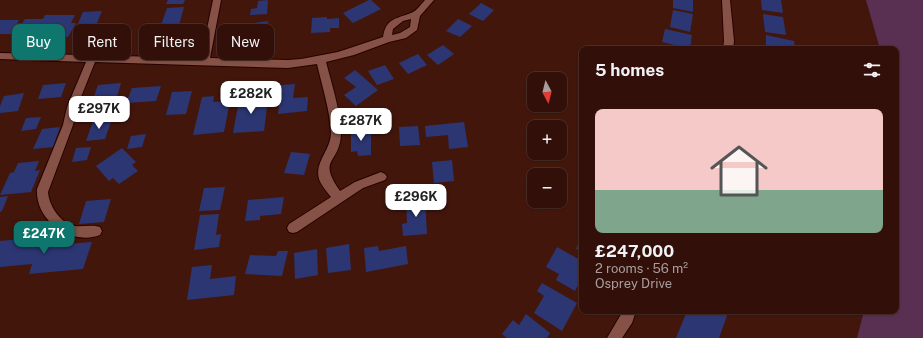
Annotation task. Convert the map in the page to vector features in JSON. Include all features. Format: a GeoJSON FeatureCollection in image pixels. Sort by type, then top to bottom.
{"type":"FeatureCollection","features":[{"type":"Feature","properties":{"kind":"street"},"geometry":{"type":"LineString","coordinates":[[205,62],[217,0]]}},
{"type":"Feature","properties":{"kind":"street"},"geometry":{"type":"LineString","coordinates":[[387,39],[389,28],[400,19],[416,15],[430,0]]}},
{"type":"Feature","properties":{"kind":"street"},"geometry":{"type":"LineString","coordinates":[[726,0],[728,46]]}},
{"type":"Feature","properties":{"kind":"street"},"geometry":{"type":"LineString","coordinates":[[131,59],[288,64],[321,60],[368,47],[387,39],[403,36],[414,28],[416,15]]}},
{"type":"Feature","properties":{"kind":"street"},"geometry":{"type":"LineString","coordinates":[[0,56],[73,58]]}},
{"type":"Feature","properties":{"kind":"street"},"geometry":{"type":"LineString","coordinates":[[91,60],[72,107],[68,125],[43,189],[42,200],[62,228],[76,232],[96,231]]}},
{"type":"Feature","properties":{"kind":"street"},"geometry":{"type":"LineString","coordinates":[[321,60],[335,122],[336,135],[333,147],[323,168],[324,180],[338,198]]}},
{"type":"Feature","properties":{"kind":"street"},"geometry":{"type":"LineString","coordinates":[[293,228],[359,185],[381,177]]}},
{"type":"Feature","properties":{"kind":"street"},"geometry":{"type":"LineString","coordinates":[[614,338],[629,314]]}},
{"type":"Feature","properties":{"kind":"shaded area"},"geometry":{"type":"Polygon","coordinates":[[[866,0],[923,0],[923,338],[857,338],[863,314],[899,314],[899,46],[879,46],[866,0]]]}},
{"type":"Feature","properties":{"kind":"building"},"geometry":{"type":"Polygon","coordinates":[[[168,0],[185,0],[183,4],[166,4],[168,0]]]}},
{"type":"Feature","properties":{"kind":"building"},"geometry":{"type":"Polygon","coordinates":[[[268,0],[267,14],[250,15],[251,9],[257,8],[258,1],[268,0]]]}},
{"type":"Feature","properties":{"kind":"building"},"geometry":{"type":"Polygon","coordinates":[[[369,0],[381,9],[353,23],[343,13],[369,0]]]}},
{"type":"Feature","properties":{"kind":"building"},"geometry":{"type":"Polygon","coordinates":[[[673,0],[693,0],[693,12],[673,8],[673,0]]]}},
{"type":"Feature","properties":{"kind":"building"},"geometry":{"type":"Polygon","coordinates":[[[761,0],[781,0],[783,13],[762,10],[761,0]]]}},
{"type":"Feature","properties":{"kind":"building"},"geometry":{"type":"Polygon","coordinates":[[[481,3],[494,10],[483,21],[469,14],[481,3]]]}},
{"type":"Feature","properties":{"kind":"building"},"geometry":{"type":"Polygon","coordinates":[[[184,7],[179,24],[161,24],[167,8],[184,7]]]}},
{"type":"Feature","properties":{"kind":"building"},"geometry":{"type":"Polygon","coordinates":[[[673,10],[693,14],[690,32],[670,27],[673,10]]]}},
{"type":"Feature","properties":{"kind":"building"},"geometry":{"type":"Polygon","coordinates":[[[102,11],[97,24],[78,24],[83,12],[102,11]]]}},
{"type":"Feature","properties":{"kind":"building"},"geometry":{"type":"Polygon","coordinates":[[[763,14],[783,17],[786,35],[765,32],[763,14]]]}},
{"type":"Feature","properties":{"kind":"building"},"geometry":{"type":"Polygon","coordinates":[[[45,15],[75,15],[71,23],[76,23],[73,24],[73,28],[68,37],[65,37],[65,24],[21,24],[25,19],[43,19],[45,15]]]}},
{"type":"Feature","properties":{"kind":"building"},"geometry":{"type":"Polygon","coordinates":[[[327,17],[327,19],[339,18],[339,28],[330,28],[330,32],[311,33],[312,18],[327,17]]]}},
{"type":"Feature","properties":{"kind":"building"},"geometry":{"type":"Polygon","coordinates":[[[458,19],[472,26],[460,37],[446,31],[458,19]]]}},
{"type":"Feature","properties":{"kind":"building"},"geometry":{"type":"Polygon","coordinates":[[[0,20],[19,20],[17,24],[12,24],[11,34],[0,34],[0,20]]]}},
{"type":"Feature","properties":{"kind":"building"},"geometry":{"type":"Polygon","coordinates":[[[268,21],[268,24],[254,23],[268,21]]]}},
{"type":"Feature","properties":{"kind":"building"},"geometry":{"type":"Polygon","coordinates":[[[665,29],[692,35],[690,46],[678,46],[662,42],[665,29]]]}},
{"type":"Feature","properties":{"kind":"building"},"geometry":{"type":"Polygon","coordinates":[[[766,35],[794,41],[795,46],[766,46],[766,35]]]}},
{"type":"Feature","properties":{"kind":"building"},"geometry":{"type":"Polygon","coordinates":[[[443,45],[454,54],[438,65],[427,55],[443,45]]]}},
{"type":"Feature","properties":{"kind":"building"},"geometry":{"type":"Polygon","coordinates":[[[418,54],[427,65],[408,74],[399,63],[418,54]]]}},
{"type":"Feature","properties":{"kind":"building"},"geometry":{"type":"Polygon","coordinates":[[[385,65],[394,79],[377,85],[368,71],[385,65]]]}},
{"type":"Feature","properties":{"kind":"building"},"geometry":{"type":"Polygon","coordinates":[[[355,70],[378,90],[356,106],[344,95],[356,87],[344,78],[355,70]]]}},
{"type":"Feature","properties":{"kind":"building"},"geometry":{"type":"Polygon","coordinates":[[[66,83],[61,97],[38,99],[43,85],[66,83]]]}},
{"type":"Feature","properties":{"kind":"building"},"geometry":{"type":"Polygon","coordinates":[[[121,83],[117,97],[93,99],[98,85],[121,83]]]}},
{"type":"Feature","properties":{"kind":"building"},"geometry":{"type":"Polygon","coordinates":[[[295,84],[293,98],[308,97],[307,111],[278,114],[281,85],[295,84]]]}},
{"type":"Feature","properties":{"kind":"building"},"geometry":{"type":"Polygon","coordinates":[[[161,86],[156,101],[126,103],[132,88],[161,86]]]}},
{"type":"Feature","properties":{"kind":"building"},"geometry":{"type":"Polygon","coordinates":[[[192,91],[186,114],[166,115],[172,92],[192,91]]]}},
{"type":"Feature","properties":{"kind":"building"},"geometry":{"type":"Polygon","coordinates":[[[24,93],[18,111],[0,113],[0,106],[4,96],[24,93]]]}},
{"type":"Feature","properties":{"kind":"building"},"geometry":{"type":"Polygon","coordinates":[[[240,95],[252,95],[251,100],[268,99],[264,131],[233,133],[240,95]]]}},
{"type":"Feature","properties":{"kind":"building"},"geometry":{"type":"Polygon","coordinates":[[[214,96],[213,102],[230,101],[224,132],[193,135],[202,97],[214,96]]]}},
{"type":"Feature","properties":{"kind":"building"},"geometry":{"type":"Polygon","coordinates":[[[112,99],[106,118],[87,119],[94,101],[112,99]]]}},
{"type":"Feature","properties":{"kind":"building"},"geometry":{"type":"Polygon","coordinates":[[[41,117],[36,129],[21,131],[26,118],[41,117]]]}},
{"type":"Feature","properties":{"kind":"building"},"geometry":{"type":"Polygon","coordinates":[[[112,119],[105,139],[86,141],[93,121],[112,119]]]}},
{"type":"Feature","properties":{"kind":"building"},"geometry":{"type":"Polygon","coordinates":[[[464,122],[468,147],[449,149],[448,135],[426,137],[425,126],[464,122]]]}},
{"type":"Feature","properties":{"kind":"building"},"geometry":{"type":"Polygon","coordinates":[[[418,126],[420,145],[400,146],[399,127],[418,126]]]}},
{"type":"Feature","properties":{"kind":"building"},"geometry":{"type":"Polygon","coordinates":[[[60,127],[53,147],[33,149],[42,129],[60,127]]]}},
{"type":"Feature","properties":{"kind":"building"},"geometry":{"type":"Polygon","coordinates":[[[371,129],[371,155],[358,156],[357,151],[351,152],[351,131],[371,129]]]}},
{"type":"Feature","properties":{"kind":"building"},"geometry":{"type":"Polygon","coordinates":[[[146,134],[142,147],[127,149],[131,136],[146,134]]]}},
{"type":"Feature","properties":{"kind":"building"},"geometry":{"type":"Polygon","coordinates":[[[91,147],[87,160],[72,162],[76,148],[91,147]]]}},
{"type":"Feature","properties":{"kind":"building"},"geometry":{"type":"Polygon","coordinates":[[[122,148],[136,162],[132,165],[138,171],[119,184],[113,178],[109,181],[96,166],[122,148]]]}},
{"type":"Feature","properties":{"kind":"building"},"geometry":{"type":"Polygon","coordinates":[[[291,152],[310,154],[304,175],[284,173],[291,152]]]}},
{"type":"Feature","properties":{"kind":"building"},"geometry":{"type":"Polygon","coordinates":[[[452,160],[454,181],[434,183],[432,162],[452,160]]]}},
{"type":"Feature","properties":{"kind":"building"},"geometry":{"type":"Polygon","coordinates":[[[39,161],[35,171],[40,170],[31,192],[0,195],[10,173],[14,172],[18,163],[39,161]]]}},
{"type":"Feature","properties":{"kind":"building"},"geometry":{"type":"Polygon","coordinates":[[[225,187],[220,210],[199,211],[204,188],[225,187]]]}},
{"type":"Feature","properties":{"kind":"building"},"geometry":{"type":"Polygon","coordinates":[[[8,196],[2,211],[0,212],[0,197],[8,196]]]}},
{"type":"Feature","properties":{"kind":"building"},"geometry":{"type":"Polygon","coordinates":[[[284,197],[281,214],[260,216],[260,220],[245,221],[248,200],[284,197]]]}},
{"type":"Feature","properties":{"kind":"building"},"geometry":{"type":"Polygon","coordinates":[[[425,198],[427,234],[403,236],[402,224],[407,223],[406,200],[425,198]]]}},
{"type":"Feature","properties":{"kind":"building"},"geometry":{"type":"Polygon","coordinates":[[[111,199],[104,222],[79,224],[86,201],[111,199]]]}},
{"type":"Feature","properties":{"kind":"building"},"geometry":{"type":"Polygon","coordinates":[[[219,214],[216,235],[221,234],[219,247],[194,250],[200,215],[219,214]]]}},
{"type":"Feature","properties":{"kind":"building"},"geometry":{"type":"Polygon","coordinates":[[[42,237],[39,246],[92,242],[83,269],[29,274],[32,264],[0,267],[0,241],[42,237]]]}},
{"type":"Feature","properties":{"kind":"building"},"geometry":{"type":"Polygon","coordinates":[[[579,242],[579,250],[576,249],[579,242]]]}},
{"type":"Feature","properties":{"kind":"building"},"geometry":{"type":"Polygon","coordinates":[[[349,244],[351,270],[328,273],[326,248],[349,244]]]}},
{"type":"Feature","properties":{"kind":"building"},"geometry":{"type":"Polygon","coordinates":[[[378,246],[379,251],[406,246],[408,264],[366,272],[364,248],[378,246]]]}},
{"type":"Feature","properties":{"kind":"building"},"geometry":{"type":"Polygon","coordinates":[[[557,247],[579,259],[579,284],[575,291],[556,280],[559,274],[546,267],[557,247]]]}},
{"type":"Feature","properties":{"kind":"building"},"geometry":{"type":"Polygon","coordinates":[[[317,249],[318,275],[295,279],[294,253],[317,249]]]}},
{"type":"Feature","properties":{"kind":"building"},"geometry":{"type":"Polygon","coordinates":[[[278,251],[288,251],[282,276],[245,274],[250,255],[276,256],[278,251]]]}},
{"type":"Feature","properties":{"kind":"building"},"geometry":{"type":"Polygon","coordinates":[[[212,265],[210,279],[236,276],[234,295],[187,300],[192,267],[212,265]]]}},
{"type":"Feature","properties":{"kind":"building"},"geometry":{"type":"Polygon","coordinates":[[[542,283],[577,303],[562,331],[534,313],[544,296],[537,291],[542,283]]]}},
{"type":"Feature","properties":{"kind":"building"},"geometry":{"type":"Polygon","coordinates":[[[526,314],[550,333],[547,338],[507,338],[502,334],[513,320],[519,325],[526,314]]]}},
{"type":"Feature","properties":{"kind":"building"},"geometry":{"type":"Polygon","coordinates":[[[686,314],[728,314],[719,338],[676,338],[686,314]]]}}]}
